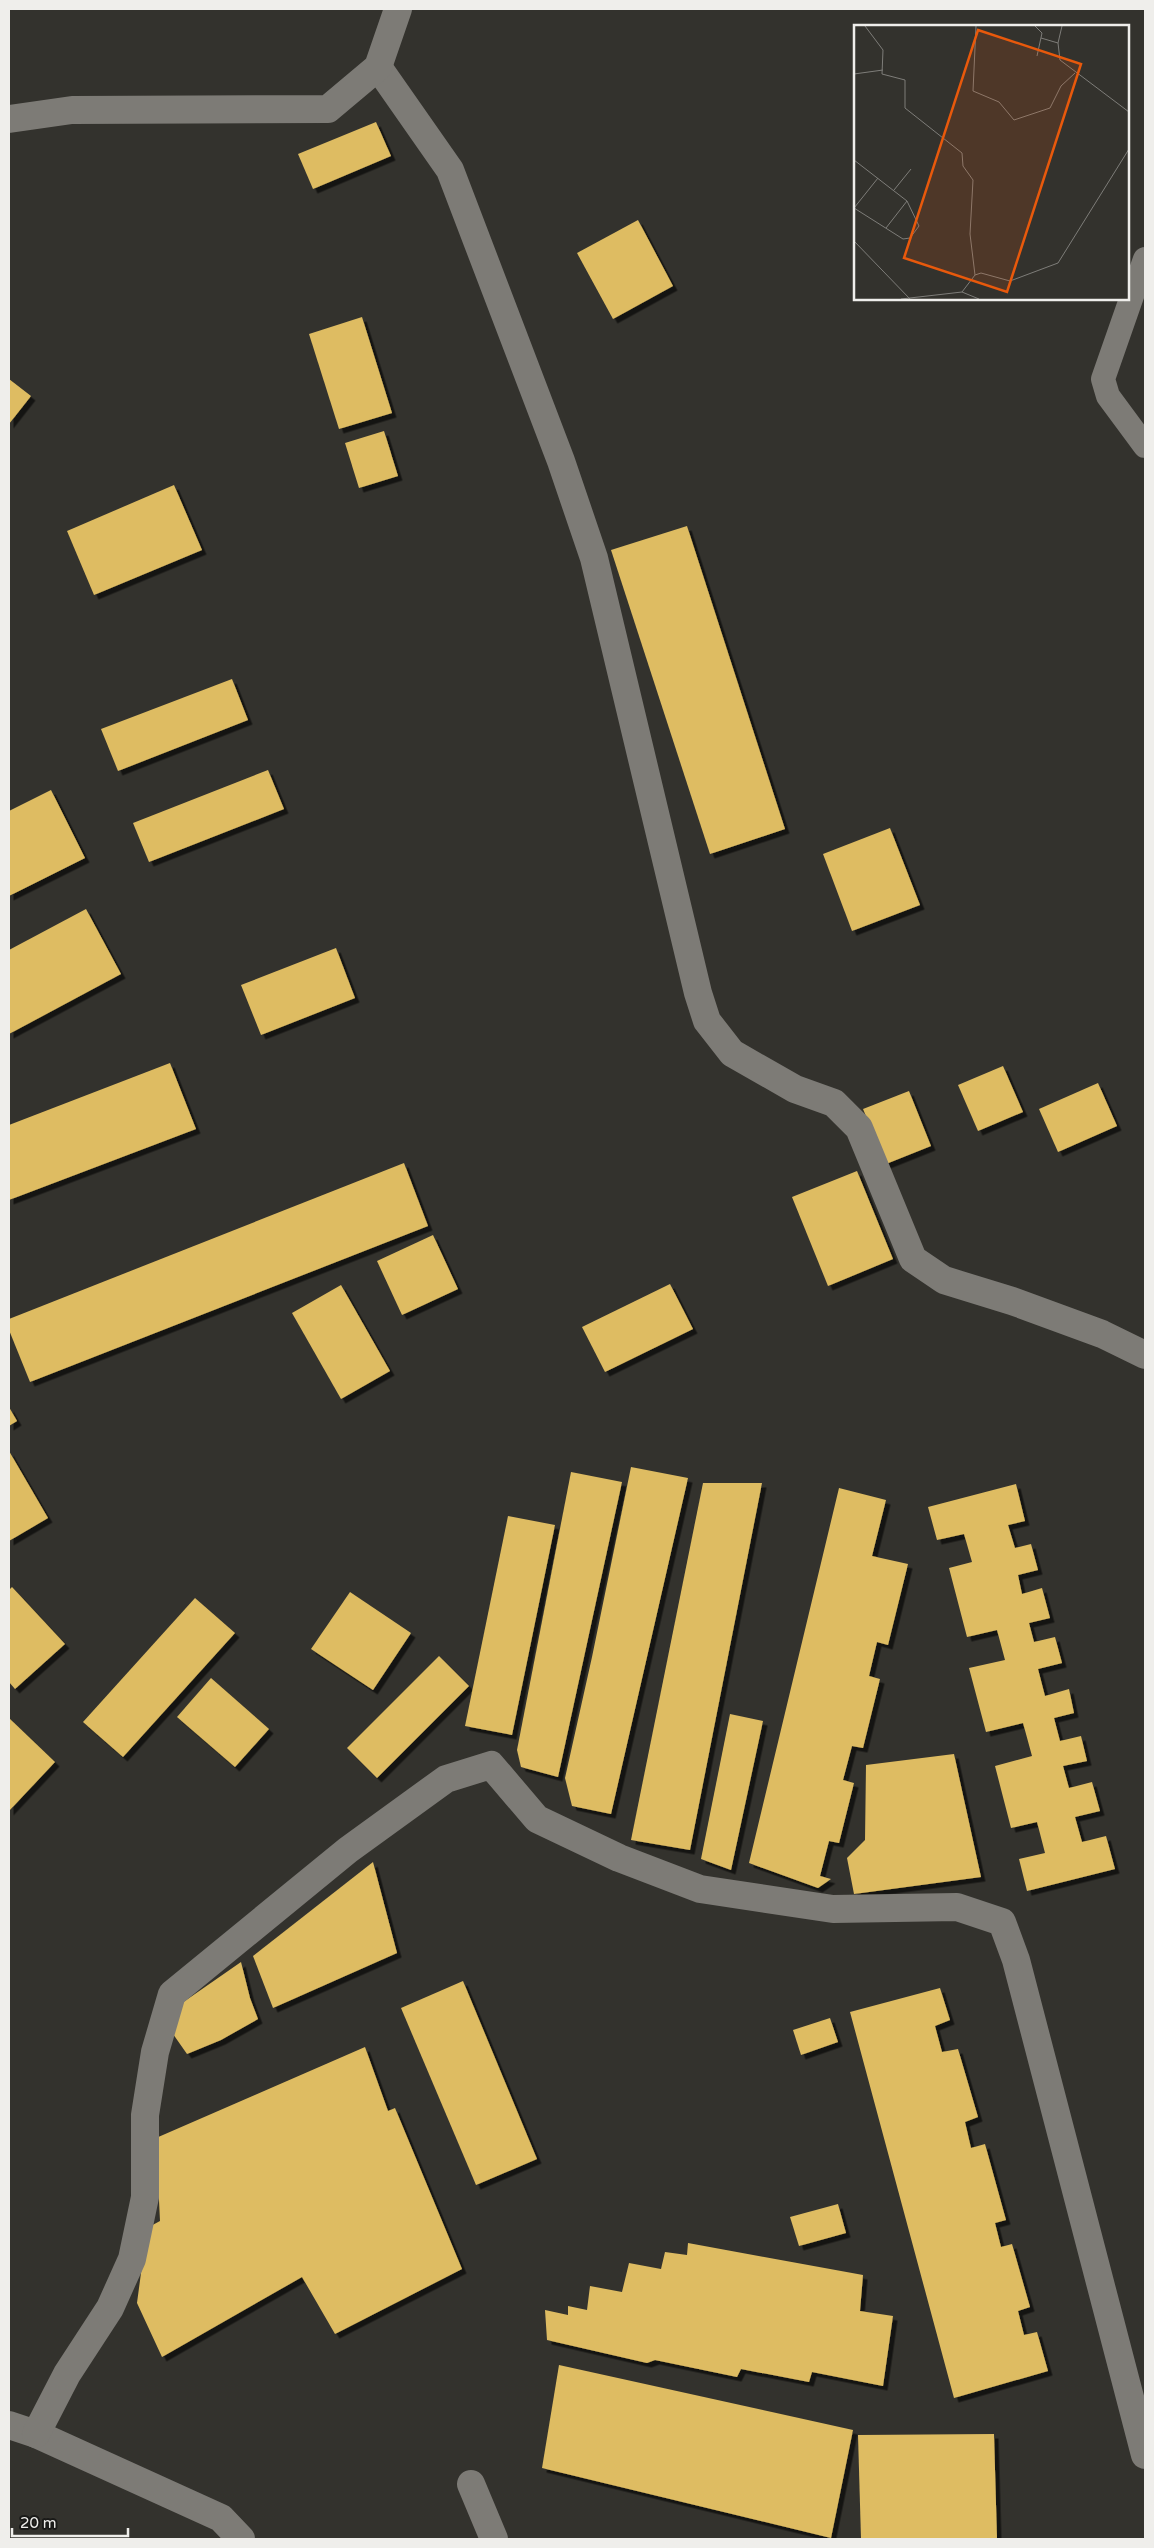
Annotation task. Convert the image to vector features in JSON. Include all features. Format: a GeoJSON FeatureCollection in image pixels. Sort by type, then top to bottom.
{"type":"FeatureCollection","features":[{"type":"Feature","properties":{"kind":"street"},"geometry":{"type":"LineString","coordinates":[[9,120],[72,110],[328,109],[378,67],[398,9]]}},
{"type":"Feature","properties":{"kind":"street"},"geometry":{"type":"LineString","coordinates":[[378,67],[450,170],[562,461],[594,558],[696,983],[707,1021],[732,1052],[795,1089],[834,1103],[858,1128],[913,1259],[944,1280],[1012,1301],[1102,1334],[1145,1355]]}},
{"type":"Feature","properties":{"kind":"street"},"geometry":{"type":"LineString","coordinates":[[36,2434],[67,2374],[110,2308],[132,2259],[145,2197],[145,2115],[154,2052],[172,1994],[348,1850],[431,1790],[446,1780],[491,1765],[537,1819],[619,1858],[700,1889],[833,1909],[957,1906],[1002,1922],[1016,1960],[1145,2455]]}},
{"type":"Feature","properties":{"kind":"street"},"geometry":{"type":"LineString","coordinates":[[9,2425],[36,2434],[221,2518],[241,2539]]}},
{"type":"Feature","properties":{"kind":"street"},"geometry":{"type":"LineString","coordinates":[[471,2484],[494,2539]]}},
{"type":"Feature","properties":{"kind":"lane"},"geometry":{"type":"LineString","coordinates":[[1145,259],[1103,379],[1108,396],[1145,446]]}},
{"type":"Feature","properties":{"kind":"building"},"geometry":{"type":"Polygon","coordinates":[[[376,122],[391,156],[313,189],[298,154],[376,122]]]}},
{"type":"Feature","properties":{"kind":"building"},"geometry":{"type":"Polygon","coordinates":[[[638,220],[673,286],[613,319],[577,253],[638,220]]]}},
{"type":"Feature","properties":{"kind":"building"},"geometry":{"type":"Polygon","coordinates":[[[362,317],[392,413],[339,429],[309,334],[362,317]]]}},
{"type":"Feature","properties":{"kind":"building"},"geometry":{"type":"Polygon","coordinates":[[[9,379],[31,396],[9,424],[9,379]]]}},
{"type":"Feature","properties":{"kind":"building"},"geometry":{"type":"Polygon","coordinates":[[[384,431],[398,476],[359,488],[345,443],[384,431]]]}},
{"type":"Feature","properties":{"kind":"building"},"geometry":{"type":"Polygon","coordinates":[[[174,485],[202,550],[94,595],[67,531],[174,485]]]}},
{"type":"Feature","properties":{"kind":"building"},"geometry":{"type":"Polygon","coordinates":[[[687,526],[785,829],[710,854],[611,550],[687,526]]]}},
{"type":"Feature","properties":{"kind":"building"},"geometry":{"type":"Polygon","coordinates":[[[232,679],[248,720],[118,771],[101,729],[232,679]]]}},
{"type":"Feature","properties":{"kind":"building"},"geometry":{"type":"Polygon","coordinates":[[[268,770],[284,809],[149,862],[133,823],[268,770]]]}},
{"type":"Feature","properties":{"kind":"building"},"geometry":{"type":"Polygon","coordinates":[[[51,790],[85,858],[9,896],[9,811],[51,790]]]}},
{"type":"Feature","properties":{"kind":"building"},"geometry":{"type":"Polygon","coordinates":[[[890,828],[920,905],[852,931],[823,854],[890,828]]]}},
{"type":"Feature","properties":{"kind":"building"},"geometry":{"type":"Polygon","coordinates":[[[86,909],[121,974],[9,1034],[9,950],[86,909]]]}},
{"type":"Feature","properties":{"kind":"building"},"geometry":{"type":"Polygon","coordinates":[[[336,948],[355,998],[261,1035],[241,985],[336,948]]]}},
{"type":"Feature","properties":{"kind":"building"},"geometry":{"type":"Polygon","coordinates":[[[170,1063],[196,1129],[9,1200],[9,1125],[170,1063]]]}},
{"type":"Feature","properties":{"kind":"building"},"geometry":{"type":"Polygon","coordinates":[[[1003,1066],[1023,1112],[978,1131],[958,1085],[1003,1066]]]}},
{"type":"Feature","properties":{"kind":"building"},"geometry":{"type":"Polygon","coordinates":[[[1098,1083],[1117,1126],[1058,1152],[1039,1109],[1098,1083]]]}},
{"type":"Feature","properties":{"kind":"building"},"geometry":{"type":"Polygon","coordinates":[[[909,1091],[931,1146],[886,1164],[863,1109],[909,1091]]]}},
{"type":"Feature","properties":{"kind":"building"},"geometry":{"type":"Polygon","coordinates":[[[404,1163],[428,1226],[30,1382],[9,1330],[9,1319],[404,1163]]]}},
{"type":"Feature","properties":{"kind":"building"},"geometry":{"type":"Polygon","coordinates":[[[857,1171],[893,1259],[828,1286],[792,1197],[857,1171]]]}},
{"type":"Feature","properties":{"kind":"building"},"geometry":{"type":"Polygon","coordinates":[[[433,1235],[458,1289],[402,1315],[377,1261],[433,1235]]]}},
{"type":"Feature","properties":{"kind":"building"},"geometry":{"type":"Polygon","coordinates":[[[670,1284],[693,1329],[605,1372],[582,1327],[670,1284]]]}},
{"type":"Feature","properties":{"kind":"building"},"geometry":{"type":"Polygon","coordinates":[[[341,1285],[390,1371],[341,1399],[292,1313],[341,1285]]]}},
{"type":"Feature","properties":{"kind":"building"},"geometry":{"type":"Polygon","coordinates":[[[9,1407],[17,1421],[9,1426],[9,1407]]]}},
{"type":"Feature","properties":{"kind":"building"},"geometry":{"type":"Polygon","coordinates":[[[9,1451],[48,1518],[9,1541],[9,1451]]]}},
{"type":"Feature","properties":{"kind":"building"},"geometry":{"type":"Polygon","coordinates":[[[631,1467],[688,1478],[611,1814],[572,1806],[565,1778],[631,1467]]]}},
{"type":"Feature","properties":{"kind":"building"},"geometry":{"type":"Polygon","coordinates":[[[571,1472],[622,1482],[558,1777],[521,1767],[517,1750],[571,1472]]]}},
{"type":"Feature","properties":{"kind":"building"},"geometry":{"type":"Polygon","coordinates":[[[703,1483],[762,1483],[690,1850],[631,1840],[703,1483]]]}},
{"type":"Feature","properties":{"kind":"building"},"geometry":{"type":"Polygon","coordinates":[[[1016,1484],[1025,1521],[1008,1525],[1015,1548],[1031,1544],[1038,1570],[1018,1575],[1022,1594],[1042,1588],[1050,1618],[1029,1623],[1034,1642],[1055,1637],[1062,1663],[1038,1669],[1045,1696],[1069,1689],[1074,1713],[1054,1718],[1060,1741],[1081,1736],[1087,1761],[1063,1766],[1069,1788],[1092,1782],[1100,1811],[1075,1817],[1082,1842],[1106,1836],[1115,1869],[1027,1891],[1019,1859],[1045,1853],[1037,1822],[1011,1828],[995,1766],[1032,1756],[1023,1723],[986,1732],[969,1668],[1005,1660],[997,1630],[967,1637],[949,1568],[972,1562],[964,1534],[937,1540],[928,1507],[1016,1484]]]}},
{"type":"Feature","properties":{"kind":"building"},"geometry":{"type":"Polygon","coordinates":[[[839,1488],[886,1500],[872,1556],[908,1564],[888,1645],[877,1642],[869,1676],[880,1679],[863,1748],[852,1746],[843,1780],[854,1783],[839,1843],[829,1841],[820,1876],[831,1879],[818,1888],[749,1863],[839,1488]]]}},
{"type":"Feature","properties":{"kind":"building"},"geometry":{"type":"Polygon","coordinates":[[[508,1516],[555,1525],[512,1735],[465,1726],[508,1516]]]}},
{"type":"Feature","properties":{"kind":"building"},"geometry":{"type":"Polygon","coordinates":[[[12,1587],[65,1644],[15,1689],[9,1682],[9,1590],[12,1587]]]}},
{"type":"Feature","properties":{"kind":"building"},"geometry":{"type":"Polygon","coordinates":[[[350,1592],[411,1633],[373,1690],[311,1649],[350,1592]]]}},
{"type":"Feature","properties":{"kind":"building"},"geometry":{"type":"Polygon","coordinates":[[[195,1598],[235,1633],[123,1757],[83,1722],[195,1598]]]}},
{"type":"Feature","properties":{"kind":"building"},"geometry":{"type":"Polygon","coordinates":[[[439,1656],[469,1686],[377,1778],[347,1748],[439,1656]]]}},
{"type":"Feature","properties":{"kind":"building"},"geometry":{"type":"Polygon","coordinates":[[[211,1678],[269,1729],[235,1767],[177,1717],[211,1678]]]}},
{"type":"Feature","properties":{"kind":"building"},"geometry":{"type":"Polygon","coordinates":[[[730,1714],[763,1721],[731,1870],[701,1859],[730,1714]]]}},
{"type":"Feature","properties":{"kind":"building"},"geometry":{"type":"Polygon","coordinates":[[[9,1718],[55,1762],[9,1811],[9,1718]]]}},
{"type":"Feature","properties":{"kind":"building"},"geometry":{"type":"Polygon","coordinates":[[[954,1754],[981,1877],[854,1894],[847,1858],[865,1840],[866,1765],[954,1754]]]}},
{"type":"Feature","properties":{"kind":"building"},"geometry":{"type":"Polygon","coordinates":[[[373,1862],[397,1953],[273,2008],[253,1956],[373,1862]]]}},
{"type":"Feature","properties":{"kind":"building"},"geometry":{"type":"Polygon","coordinates":[[[241,1962],[250,1998],[258,2019],[221,2040],[187,2054],[173,2034],[182,2003],[241,1962]]]}},
{"type":"Feature","properties":{"kind":"building"},"geometry":{"type":"Polygon","coordinates":[[[463,1981],[537,2159],[476,2185],[401,2008],[463,1981]]]}},
{"type":"Feature","properties":{"kind":"building"},"geometry":{"type":"Polygon","coordinates":[[[940,1988],[950,2020],[935,2026],[942,2052],[958,2049],[978,2117],[965,2122],[971,2148],[985,2144],[1006,2220],[995,2223],[1001,2247],[1012,2244],[1030,2307],[1018,2311],[1024,2335],[1037,2332],[1048,2371],[954,2398],[850,2012],[940,1988]]]}},
{"type":"Feature","properties":{"kind":"building"},"geometry":{"type":"Polygon","coordinates":[[[830,2018],[838,2042],[801,2055],[793,2030],[830,2018]]]}},
{"type":"Feature","properties":{"kind":"building"},"geometry":{"type":"Polygon","coordinates":[[[365,2047],[388,2111],[395,2108],[462,2269],[335,2334],[302,2277],[162,2357],[137,2303],[147,2228],[160,2221],[156,2138],[365,2047]]]}},
{"type":"Feature","properties":{"kind":"building"},"geometry":{"type":"Polygon","coordinates":[[[838,2204],[846,2233],[799,2246],[790,2217],[838,2204]]]}},
{"type":"Feature","properties":{"kind":"building"},"geometry":{"type":"Polygon","coordinates":[[[688,2243],[863,2275],[860,2311],[893,2316],[883,2386],[812,2372],[809,2382],[741,2369],[737,2377],[655,2360],[647,2363],[547,2340],[545,2310],[568,2315],[568,2306],[587,2310],[590,2286],[622,2292],[629,2263],[661,2269],[665,2252],[687,2255],[688,2243]]]}},
{"type":"Feature","properties":{"kind":"building"},"geometry":{"type":"Polygon","coordinates":[[[559,2365],[853,2430],[831,2538],[542,2468],[559,2365]]]}},
{"type":"Feature","properties":{"kind":"building"},"geometry":{"type":"Polygon","coordinates":[[[994,2434],[997,2539],[861,2539],[858,2435],[994,2434]]]}}]}
